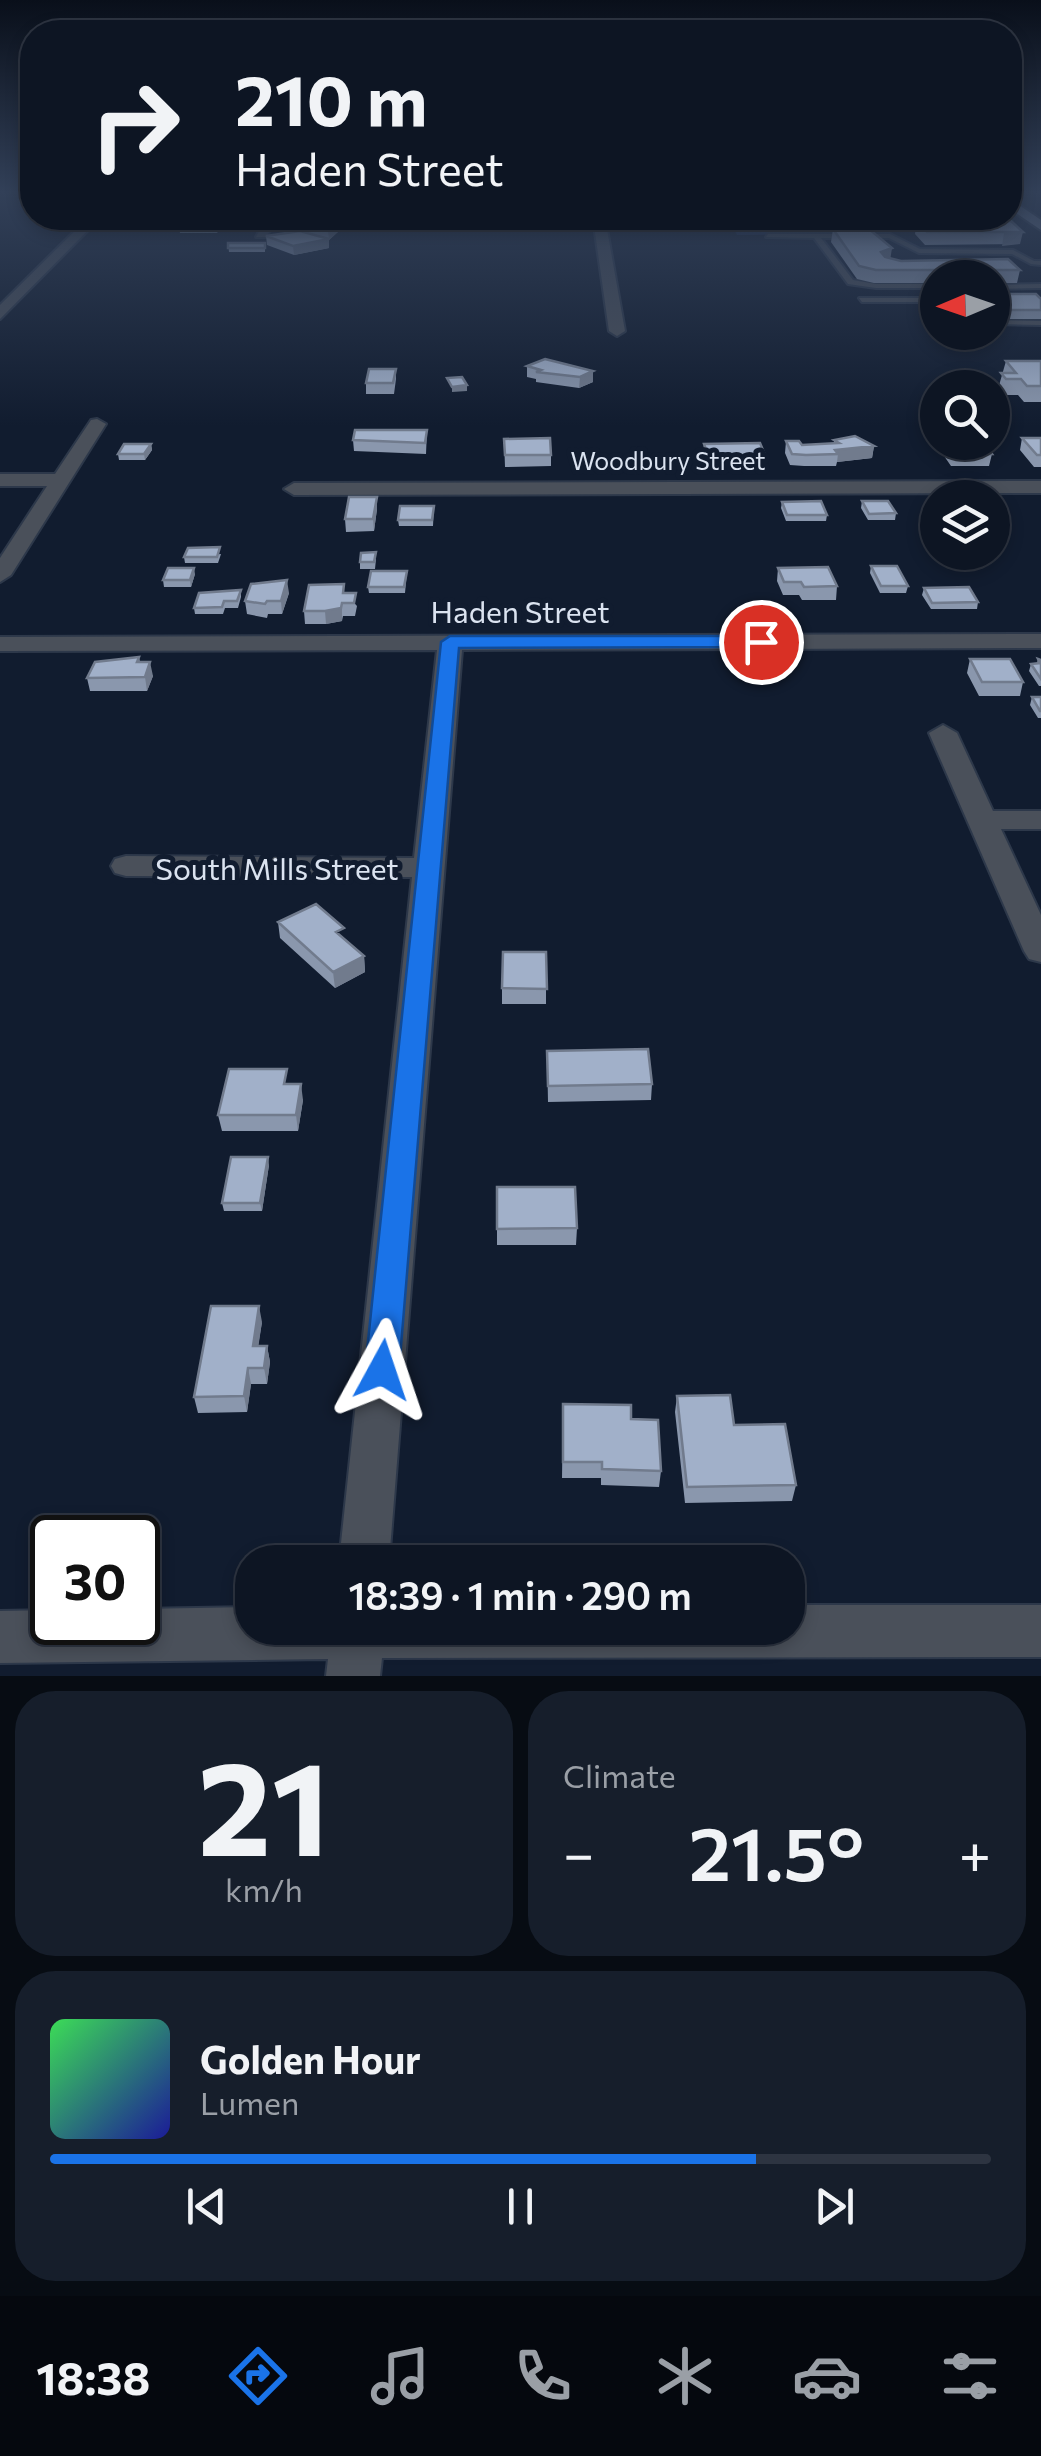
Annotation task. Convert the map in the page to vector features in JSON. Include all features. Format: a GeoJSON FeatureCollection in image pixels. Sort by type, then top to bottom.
{"type":"FeatureCollection","features":[{"type":"Feature","properties":{"kind":"street"},"geometry":{"type":"LineString","coordinates":[[0,314],[44,269]]}},
{"type":"Feature","properties":{"kind":"street"},"geometry":{"type":"LineString","coordinates":[[607,269],[617,331]]}},
{"type":"Feature","properties":{"kind":"street"},"geometry":{"type":"LineString","coordinates":[[0,575],[97,424]]}},
{"type":"Feature","properties":{"kind":"street"},"geometry":{"type":"LineString","coordinates":[[0,480],[58,480]]}},
{"type":"Feature","properties":{"kind":"street","name":"Woodbury Street"},"geometry":{"type":"LineString","coordinates":[[294,488],[1041,487]]}},
{"type":"Feature","properties":{"kind":"street","name":"Haden Street"},"geometry":{"type":"LineString","coordinates":[[0,644],[1041,641]]}},
{"type":"Feature","properties":{"kind":"street"},"geometry":{"type":"LineString","coordinates":[[366,1545],[450,642]]}},
{"type":"Feature","properties":{"kind":"street"},"geometry":{"type":"LineString","coordinates":[[943,733],[1041,951]]}},
{"type":"Feature","properties":{"kind":"street"},"geometry":{"type":"LineString","coordinates":[[982,820],[1041,820]]}},
{"type":"Feature","properties":{"kind":"street","name":"South Mills Street"},"geometry":{"type":"LineString","coordinates":[[126,866],[429,868]]}},
{"type":"Feature","properties":{"kind":"street"},"geometry":{"type":"LineString","coordinates":[[805,1636],[1041,1631]]}},
{"type":"Feature","properties":{"kind":"street"},"geometry":{"type":"LineString","coordinates":[[0,1636],[235,1642]]}},
{"type":"Feature","properties":{"kind":"lane"},"geometry":{"type":"LineString","coordinates":[[841,269],[851,282],[920,286]]}},
{"type":"Feature","properties":{"kind":"lane"},"geometry":{"type":"LineString","coordinates":[[1010,286],[1041,286]]}},
{"type":"Feature","properties":{"kind":"lane"},"geometry":{"type":"LineString","coordinates":[[1010,297],[1041,296]]}},
{"type":"Feature","properties":{"kind":"lane"},"geometry":{"type":"LineString","coordinates":[[862,300],[920,300]]}},
{"type":"Feature","properties":{"kind":"lane"},"geometry":{"type":"LineString","coordinates":[[1010,322],[1041,323]]}},
{"type":"Feature","properties":{"kind":"building"},"geometry":{"type":"Polygon","coordinates":[[[1010,294],[1036,294],[1041,299],[1041,310],[1010,310],[1010,294]]]}},
{"type":"Feature","properties":{"kind":"building"},"geometry":{"type":"Polygon","coordinates":[[[545,359],[593,371],[580,377],[536,372],[541,370],[527,366],[545,359]]]}},
{"type":"Feature","properties":{"kind":"building"},"geometry":{"type":"Polygon","coordinates":[[[1006,361],[1041,361],[1041,386],[1027,386],[1021,379],[1010,379],[1010,373],[1016,373],[1006,361]]]}},
{"type":"Feature","properties":{"kind":"building"},"geometry":{"type":"Polygon","coordinates":[[[369,369],[396,369],[393,383],[366,383],[369,369]]]}},
{"type":"Feature","properties":{"kind":"building"},"geometry":{"type":"Polygon","coordinates":[[[462,377],[467,385],[452,387],[447,378],[462,377]]]}},
{"type":"Feature","properties":{"kind":"building"},"geometry":{"type":"Polygon","coordinates":[[[355,430],[427,430],[425,443],[353,440],[355,430]]]}},
{"type":"Feature","properties":{"kind":"building"},"geometry":{"type":"Polygon","coordinates":[[[855,436],[874,446],[835,450],[838,454],[806,455],[792,454],[786,441],[799,441],[802,445],[839,443],[834,440],[855,436]]]}},
{"type":"Feature","properties":{"kind":"building"},"geometry":{"type":"Polygon","coordinates":[[[550,438],[551,455],[505,455],[504,439],[550,438]]]}},
{"type":"Feature","properties":{"kind":"building"},"geometry":{"type":"Polygon","coordinates":[[[1022,438],[1041,438],[1041,455],[1037,455],[1022,438]]]}},
{"type":"Feature","properties":{"kind":"building"},"geometry":{"type":"Polygon","coordinates":[[[760,443],[765,455],[708,455],[704,444],[760,443]]]}},
{"type":"Feature","properties":{"kind":"building"},"geometry":{"type":"Polygon","coordinates":[[[124,444],[151,444],[144,454],[118,454],[124,444]]]}},
{"type":"Feature","properties":{"kind":"building"},"geometry":{"type":"Polygon","coordinates":[[[349,497],[377,497],[373,519],[345,519],[349,497]]]}},
{"type":"Feature","properties":{"kind":"building"},"geometry":{"type":"Polygon","coordinates":[[[821,501],[827,515],[787,515],[782,502],[821,501]]]}},
{"type":"Feature","properties":{"kind":"building"},"geometry":{"type":"Polygon","coordinates":[[[862,501],[888,501],[896,513],[869,514],[862,501]]]}},
{"type":"Feature","properties":{"kind":"building"},"geometry":{"type":"Polygon","coordinates":[[[400,506],[434,506],[432,520],[398,520],[400,506]]]}},
{"type":"Feature","properties":{"kind":"building"},"geometry":{"type":"Polygon","coordinates":[[[220,547],[217,557],[184,557],[188,548],[220,547]]]}},
{"type":"Feature","properties":{"kind":"building"},"geometry":{"type":"Polygon","coordinates":[[[376,552],[374,562],[360,562],[361,553],[376,552]]]}},
{"type":"Feature","properties":{"kind":"building"},"geometry":{"type":"Polygon","coordinates":[[[871,566],[897,566],[908,586],[881,586],[871,566]]]}},
{"type":"Feature","properties":{"kind":"building"},"geometry":{"type":"Polygon","coordinates":[[[828,567],[837,586],[804,587],[801,582],[784,582],[778,568],[828,567]]]}},
{"type":"Feature","properties":{"kind":"building"},"geometry":{"type":"Polygon","coordinates":[[[168,568],[194,568],[190,580],[163,580],[168,568]]]}},
{"type":"Feature","properties":{"kind":"building"},"geometry":{"type":"Polygon","coordinates":[[[371,571],[407,571],[404,587],[368,587],[371,571]]]}},
{"type":"Feature","properties":{"kind":"building"},"geometry":{"type":"Polygon","coordinates":[[[287,580],[281,601],[245,601],[251,584],[287,580]]]}},
{"type":"Feature","properties":{"kind":"building"},"geometry":{"type":"Polygon","coordinates":[[[344,584],[343,593],[356,593],[354,603],[342,603],[341,608],[325,611],[304,611],[309,585],[344,584]]]}},
{"type":"Feature","properties":{"kind":"building"},"geometry":{"type":"Polygon","coordinates":[[[969,587],[978,602],[932,603],[924,588],[969,587]]]}},
{"type":"Feature","properties":{"kind":"building"},"geometry":{"type":"Polygon","coordinates":[[[241,590],[237,601],[224,601],[222,607],[194,608],[199,593],[241,590]]]}},
{"type":"Feature","properties":{"kind":"building"},"geometry":{"type":"Polygon","coordinates":[[[139,657],[137,662],[150,662],[145,677],[87,678],[95,662],[139,657]]]}},
{"type":"Feature","properties":{"kind":"building"},"geometry":{"type":"Polygon","coordinates":[[[970,659],[1010,659],[1023,682],[982,682],[970,659]]]}},
{"type":"Feature","properties":{"kind":"building"},"geometry":{"type":"Polygon","coordinates":[[[1038,659],[1041,660],[1041,679],[1031,664],[1040,663],[1038,659]]]}},
{"type":"Feature","properties":{"kind":"building"},"geometry":{"type":"Polygon","coordinates":[[[1032,697],[1041,697],[1041,711],[1040,711],[1032,697]]]}},
{"type":"Feature","properties":{"kind":"building"},"geometry":{"type":"Polygon","coordinates":[[[316,904],[344,928],[336,932],[364,956],[333,972],[278,922],[316,904]]]}},
{"type":"Feature","properties":{"kind":"building"},"geometry":{"type":"Polygon","coordinates":[[[503,952],[546,952],[547,989],[502,988],[503,952]]]}},
{"type":"Feature","properties":{"kind":"building"},"geometry":{"type":"Polygon","coordinates":[[[648,1049],[652,1084],[548,1086],[547,1051],[648,1049]]]}},
{"type":"Feature","properties":{"kind":"building"},"geometry":{"type":"Polygon","coordinates":[[[229,1069],[287,1069],[284,1084],[301,1084],[296,1115],[218,1115],[229,1069]]]}},
{"type":"Feature","properties":{"kind":"building"},"geometry":{"type":"Polygon","coordinates":[[[231,1157],[268,1157],[260,1203],[222,1203],[231,1157]]]}},
{"type":"Feature","properties":{"kind":"building"},"geometry":{"type":"Polygon","coordinates":[[[497,1187],[575,1187],[577,1228],[497,1229],[497,1187]]]}},
{"type":"Feature","properties":{"kind":"building"},"geometry":{"type":"Polygon","coordinates":[[[211,1306],[259,1306],[253,1346],[267,1346],[264,1368],[248,1368],[244,1396],[194,1397],[211,1306]]]}},
{"type":"Feature","properties":{"kind":"building"},"geometry":{"type":"Polygon","coordinates":[[[730,1395],[734,1425],[785,1424],[796,1485],[687,1487],[677,1396],[730,1395]]]}},
{"type":"Feature","properties":{"kind":"building"},"geometry":{"type":"Polygon","coordinates":[[[563,1404],[631,1405],[631,1419],[658,1420],[661,1471],[602,1469],[602,1462],[563,1462],[563,1404]]]}},
{"type":"Feature","properties":{"kind":"route"},"geometry":{"type":"LineString","coordinates":[[382,1370],[450,642],[761,642]]}}]}
